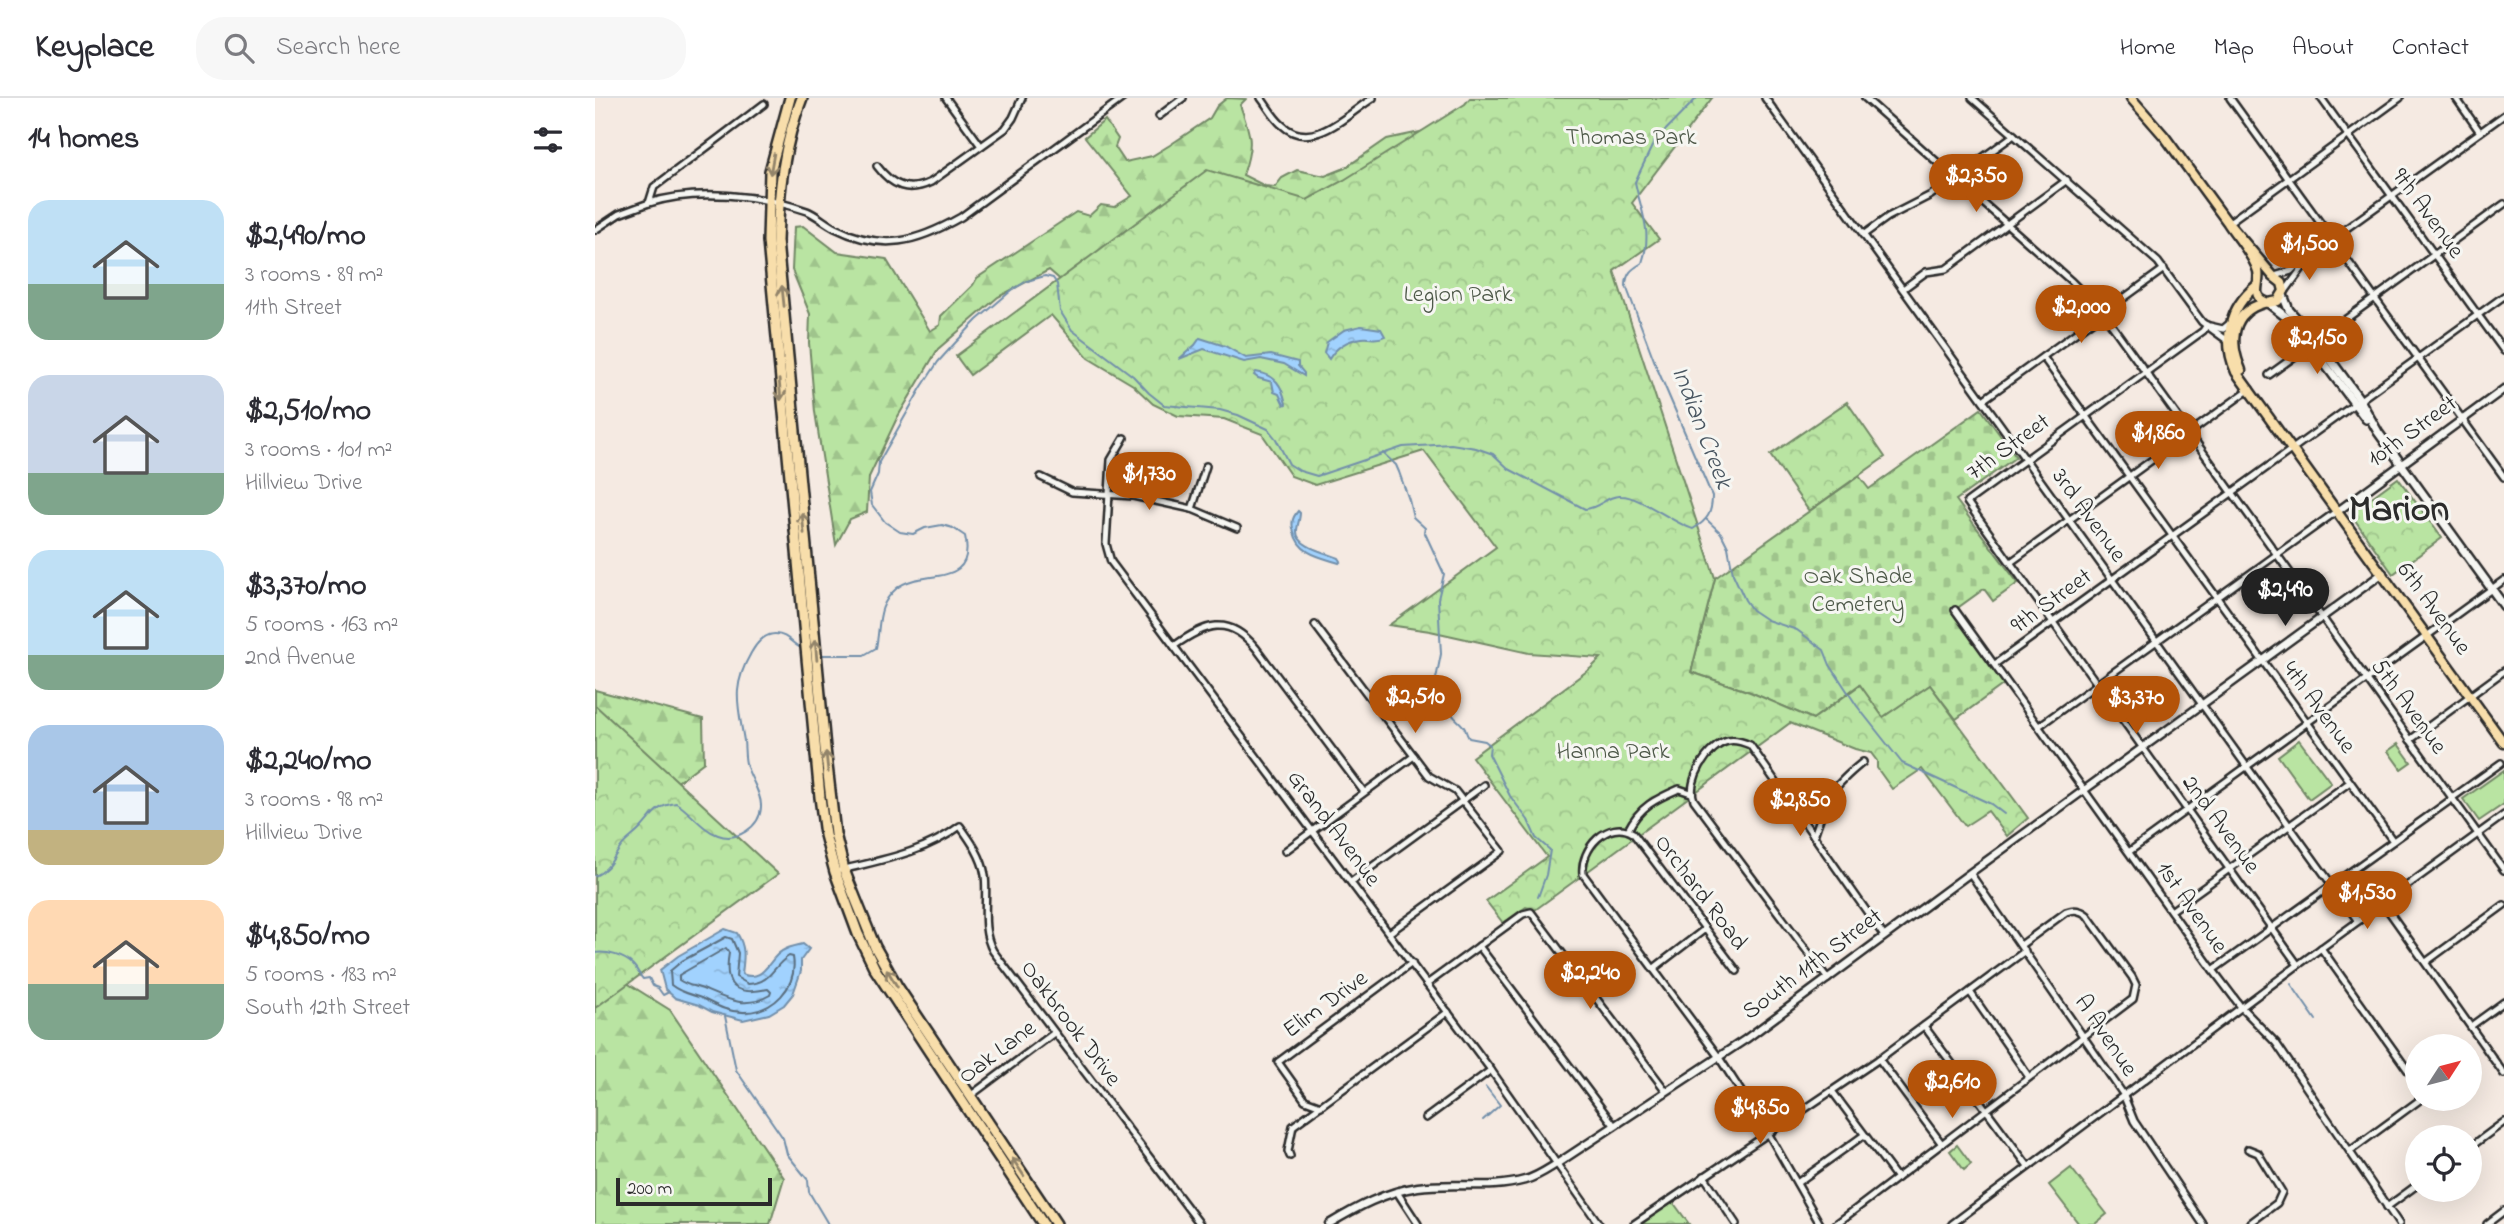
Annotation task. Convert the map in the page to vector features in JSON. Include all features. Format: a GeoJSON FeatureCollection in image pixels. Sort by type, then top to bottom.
{"type":"FeatureCollection","features":[{"type":"Feature","properties":{"kind":"highway"},"geometry":{"type":"LineString","coordinates":[[790,98],[774,151],[768,201],[768,241],[810,710],[825,835],[839,871],[853,923],[875,969],[1056,1224]]}},
{"type":"Feature","properties":{"kind":"highway"},"geometry":{"type":"LineString","coordinates":[[802,98],[786,148],[778,202],[777,242],[839,871]]}},
{"type":"Feature","properties":{"kind":"highway"},"geometry":{"type":"LineString","coordinates":[[966,1099],[1043,1224]]}},
{"type":"Feature","properties":{"kind":"main road"},"geometry":{"type":"LineString","coordinates":[[2131,98],[2164,135],[2252,256],[2282,282],[2288,310],[2504,606]]}},
{"type":"Feature","properties":{"kind":"main road"},"geometry":{"type":"LineString","coordinates":[[2252,256],[2258,297],[2291,319],[2314,343]]}},
{"type":"Feature","properties":{"kind":"main road"},"geometry":{"type":"LineString","coordinates":[[2231,337],[2229,324],[2237,307],[2263,277],[2274,276]]}},
{"type":"Feature","properties":{"kind":"main road"},"geometry":{"type":"LineString","coordinates":[[2231,337],[2242,314],[2266,303],[2278,301],[2283,294]]}},
{"type":"Feature","properties":{"kind":"main road","name":"6th Avenue"},"geometry":{"type":"LineString","coordinates":[[2231,337],[2232,364],[2504,743]]}},
{"type":"Feature","properties":{"kind":"main road","name":"6th Avenue"},"geometry":{"type":"LineString","coordinates":[[2486,717],[2504,737]]}},
{"type":"Feature","properties":{"kind":"street"},"geometry":{"type":"LineString","coordinates":[[946,98],[981,146]]}},
{"type":"Feature","properties":{"kind":"street"},"geometry":{"type":"LineString","coordinates":[[877,166],[892,183],[910,189],[931,182],[1005,129],[1022,98]]}},
{"type":"Feature","properties":{"kind":"street"},"geometry":{"type":"LineString","coordinates":[[1108,98],[1114,105]]}},
{"type":"Feature","properties":{"kind":"street"},"geometry":{"type":"LineString","coordinates":[[595,230],[619,214],[649,203],[696,195],[778,202],[812,213],[862,240],[907,241],[933,233],[961,217],[1123,98]]}},
{"type":"Feature","properties":{"kind":"street"},"geometry":{"type":"LineString","coordinates":[[1159,116],[1183,98]]}},
{"type":"Feature","properties":{"kind":"street"},"geometry":{"type":"LineString","coordinates":[[1261,98],[1280,123],[1289,130],[1310,135],[1333,126],[1373,98]]}},
{"type":"Feature","properties":{"kind":"street","name":"3rd Avenue"},"geometry":{"type":"LineString","coordinates":[[1765,98],[2358,921]]}},
{"type":"Feature","properties":{"kind":"street","name":"5th Avenue"},"geometry":{"type":"LineString","coordinates":[[1865,98],[2103,313],[2504,870]]}},
{"type":"Feature","properties":{"kind":"street"},"geometry":{"type":"LineString","coordinates":[[1972,98],[2164,269],[2207,325],[2231,337]]}},
{"type":"Feature","properties":{"kind":"street"},"geometry":{"type":"LineString","coordinates":[[2230,98],[2504,477]]}},
{"type":"Feature","properties":{"kind":"street","name":"9th Avenue"},"geometry":{"type":"LineString","coordinates":[[2321,98],[2504,351]]}},
{"type":"Feature","properties":{"kind":"street"},"geometry":{"type":"LineString","coordinates":[[2228,223],[2400,98]]}},
{"type":"Feature","properties":{"kind":"street"},"geometry":{"type":"LineString","coordinates":[[2456,98],[2480,132]]}},
{"type":"Feature","properties":{"kind":"street"},"geometry":{"type":"LineString","coordinates":[[649,203],[654,187],[764,104]]}},
{"type":"Feature","properties":{"kind":"street"},"geometry":{"type":"LineString","coordinates":[[2274,276],[2291,271],[2504,115]]}},
{"type":"Feature","properties":{"kind":"street"},"geometry":{"type":"LineString","coordinates":[[1863,235],[1888,217],[1931,195],[2014,135]]}},
{"type":"Feature","properties":{"kind":"street"},"geometry":{"type":"LineString","coordinates":[[1903,289],[1926,272],[1946,268],[2067,180]]}},
{"type":"Feature","properties":{"kind":"street"},"geometry":{"type":"LineString","coordinates":[[2269,375],[2504,204]]}},
{"type":"Feature","properties":{"kind":"street"},"geometry":{"type":"LineString","coordinates":[[2283,294],[2313,254]]}},
{"type":"Feature","properties":{"kind":"street"},"geometry":{"type":"LineString","coordinates":[[1983,400],[2164,269]]}},
{"type":"Feature","properties":{"kind":"street","name":"9th Street"},"geometry":{"type":"LineString","coordinates":[[1995,664],[2504,296]]}},
{"type":"Feature","properties":{"kind":"street"},"geometry":{"type":"LineString","coordinates":[[2207,325],[2223,329],[2229,324]]}},
{"type":"Feature","properties":{"kind":"street","name":"7th Street"},"geometry":{"type":"LineString","coordinates":[[1967,502],[2203,331],[2207,325]]}},
{"type":"Feature","properties":{"kind":"street","name":"4th Avenue"},"geometry":{"type":"LineString","coordinates":[[2043,357],[2393,841]]}},
{"type":"Feature","properties":{"kind":"street"},"geometry":{"type":"LineString","coordinates":[[2011,562],[2250,388]]}},
{"type":"Feature","properties":{"kind":"street","name":"10th Street"},"geometry":{"type":"LineString","coordinates":[[2039,726],[2504,389]]}},
{"type":"Feature","properties":{"kind":"street","name":"Grand Avenue"},"geometry":{"type":"LineString","coordinates":[[1124,438],[1111,460],[1107,554],[1491,1070],[1598,1224]]}},
{"type":"Feature","properties":{"kind":"street"},"geometry":{"type":"LineString","coordinates":[[1192,509],[1206,466]]}},
{"type":"Feature","properties":{"kind":"street"},"geometry":{"type":"LineString","coordinates":[[1041,477],[1072,492],[1159,501],[1192,509],[1237,528]]}},
{"type":"Feature","properties":{"kind":"street","name":"2nd Avenue"},"geometry":{"type":"LineString","coordinates":[[1967,502],[2298,965]]}},
{"type":"Feature","properties":{"kind":"street","name":"South 11th Street"},"geometry":{"type":"LineString","coordinates":[[1329,1224],[1373,1200],[1397,1192],[1436,1185],[1512,1183],[1528,1180],[1558,1163],[1746,1039],[2383,573]]}},
{"type":"Feature","properties":{"kind":"street"},"geometry":{"type":"LineString","coordinates":[[2130,851],[2504,580]]}},
{"type":"Feature","properties":{"kind":"street","name":"1st Avenue"},"geometry":{"type":"LineString","coordinates":[[1955,610],[2130,851],[2213,971],[2241,1007],[2276,1043],[2399,1224]]}},
{"type":"Feature","properties":{"kind":"street"},"geometry":{"type":"LineString","coordinates":[[1315,625],[1429,776],[1448,785],[1501,851],[1389,933]]}},
{"type":"Feature","properties":{"kind":"street"},"geometry":{"type":"LineString","coordinates":[[1174,646],[1194,632],[1215,626],[1229,626],[1248,638],[1364,792]]}},
{"type":"Feature","properties":{"kind":"street"},"geometry":{"type":"LineString","coordinates":[[2410,740],[2504,671]]}},
{"type":"Feature","properties":{"kind":"street"},"geometry":{"type":"LineString","coordinates":[[1691,793],[1695,778],[1718,745],[1736,740],[1749,745],[1884,936]]}},
{"type":"Feature","properties":{"kind":"street"},"geometry":{"type":"LineString","coordinates":[[1285,851],[1414,756]]}},
{"type":"Feature","properties":{"kind":"street"},"geometry":{"type":"LineString","coordinates":[[1814,836],[1824,805],[1833,789],[1863,762]]}},
{"type":"Feature","properties":{"kind":"street"},"geometry":{"type":"LineString","coordinates":[[2213,971],[2501,763]]}},
{"type":"Feature","properties":{"kind":"street"},"geometry":{"type":"LineString","coordinates":[[2171,911],[2350,782]]}},
{"type":"Feature","properties":{"kind":"street"},"geometry":{"type":"LineString","coordinates":[[1351,882],[1484,785]]}},
{"type":"Feature","properties":{"kind":"street"},"geometry":{"type":"LineString","coordinates":[[1628,830],[1642,808],[1652,800],[1679,789],[1691,793],[1828,979]]}},
{"type":"Feature","properties":{"kind":"street"},"geometry":{"type":"LineString","coordinates":[[1952,1224],[2123,1094],[2503,815]]}},
{"type":"Feature","properties":{"kind":"street","name":"Oakbrook Drive"},"geometry":{"type":"LineString","coordinates":[[839,871],[928,846],[960,827],[973,845],[985,876],[989,943],[1200,1224]]}},
{"type":"Feature","properties":{"kind":"street","name":"Orchard Road"},"geometry":{"type":"LineString","coordinates":[[1653,969],[1583,874],[1587,852],[1599,838],[1612,829],[1633,833],[1737,971]]}},
{"type":"Feature","properties":{"kind":"street","name":"A Avenue"},"geometry":{"type":"LineString","coordinates":[[1970,873],[2123,1094],[2134,1121],[2203,1224]]}},
{"type":"Feature","properties":{"kind":"street"},"geometry":{"type":"LineString","coordinates":[[2383,903],[2504,1074]]}},
{"type":"Feature","properties":{"kind":"street"},"geometry":{"type":"LineString","coordinates":[[2425,962],[2504,905]]}},
{"type":"Feature","properties":{"kind":"street"},"geometry":{"type":"LineString","coordinates":[[1634,1224],[1924,1026],[1970,992],[2066,912],[2080,910],[2087,915],[2132,977],[2136,985],[2133,999],[1836,1224]]}},
{"type":"Feature","properties":{"kind":"street"},"geometry":{"type":"LineString","coordinates":[[1427,984],[1527,912],[1534,916],[1666,1091]]}},
{"type":"Feature","properties":{"kind":"street"},"geometry":{"type":"LineString","coordinates":[[1705,929],[1653,969],[1718,1056],[1768,1133],[1820,1224]]}},
{"type":"Feature","properties":{"kind":"street"},"geometry":{"type":"LineString","coordinates":[[1479,946],[1614,1125]]}},
{"type":"Feature","properties":{"kind":"street"},"geometry":{"type":"LineString","coordinates":[[2321,948],[2405,1066]]}},
{"type":"Feature","properties":{"kind":"street","name":"Elim Drive"},"geometry":{"type":"LineString","coordinates":[[1321,1106],[1305,1100],[1278,1062],[1412,963]]}},
{"type":"Feature","properties":{"kind":"street"},"geometry":{"type":"LineString","coordinates":[[1970,992],[2029,1077]]}},
{"type":"Feature","properties":{"kind":"street"},"geometry":{"type":"LineString","coordinates":[[2471,1026],[2504,1002]]}},
{"type":"Feature","properties":{"kind":"street"},"geometry":{"type":"LineString","coordinates":[[1290,1156],[1287,1152],[1293,1126],[1448,1012]]}},
{"type":"Feature","properties":{"kind":"street"},"geometry":{"type":"LineString","coordinates":[[1924,1026],[2028,1166]]}},
{"type":"Feature","properties":{"kind":"street","name":"Oak Lane"},"geometry":{"type":"LineString","coordinates":[[966,1099],[1054,1033]]}},
{"type":"Feature","properties":{"kind":"street"},"geometry":{"type":"LineString","coordinates":[[1878,1059],[1942,1144]]}},
{"type":"Feature","properties":{"kind":"street"},"geometry":{"type":"LineString","coordinates":[[1426,1118],[1491,1070]]}},
{"type":"Feature","properties":{"kind":"street"},"geometry":{"type":"LineString","coordinates":[[1832,1091],[1897,1178]]}},
{"type":"Feature","properties":{"kind":"street"},"geometry":{"type":"LineString","coordinates":[[2350,1151],[2405,1111]]}},
{"type":"Feature","properties":{"kind":"street"},"geometry":{"type":"LineString","coordinates":[[2482,1138],[2504,1122]]}},
{"type":"Feature","properties":{"kind":"street"},"geometry":{"type":"LineString","coordinates":[[1797,1183],[1864,1135]]}},
{"type":"Feature","properties":{"kind":"street"},"geometry":{"type":"LineString","coordinates":[[2248,1149],[2258,1153],[2281,1186],[2282,1192],[2277,1203],[2249,1224]]}},
{"type":"Feature","properties":{"kind":"street"},"geometry":{"type":"LineString","coordinates":[[1704,1176],[1736,1224]]}},
{"type":"Feature","properties":{"kind":"street"},"geometry":{"type":"LineString","coordinates":[[1397,1192],[1418,1224]]}},
{"type":"Feature","properties":{"kind":"street"},"geometry":{"type":"LineString","coordinates":[[2387,1207],[2405,1194]]}},
{"type":"Feature","properties":{"kind":"street"},"geometry":{"type":"LineString","coordinates":[[2487,1224],[2504,1211]]}},
{"type":"Feature","properties":{"kind":"green space"},"geometry":{"type":"Polygon","coordinates":[[[1227,98],[1246,99],[1240,105],[1247,124],[1250,147],[1243,175],[1265,186],[1275,187],[1282,178],[1297,170],[1325,176],[1345,168],[1387,139],[1582,98],[1072,290],[1049,270],[998,297],[938,349],[897,418],[869,477],[867,512],[850,519],[836,545],[815,412],[809,343],[810,314],[792,270],[794,227],[803,226],[837,252],[886,259],[930,331],[940,325],[941,316],[977,278],[1076,212],[1089,216],[1101,205],[1114,207],[1132,196],[1085,137],[1105,120],[1118,139],[1115,147],[1125,162],[1152,156],[1170,145],[1210,118],[1217,106],[1227,98]]]}},
{"type":"Feature","properties":{"kind":"green space","name":"Legion Park"},"geometry":{"type":"Polygon","coordinates":[[[1470,98],[1712,98],[1632,203],[1659,239],[1614,271],[1715,578],[1691,672],[1750,692],[1813,719],[1860,685],[1883,717],[1930,685],[2028,818],[2007,836],[1988,811],[1965,826],[1922,769],[1892,789],[1877,768],[1877,761],[1871,753],[1790,723],[1535,910],[1526,907],[1503,923],[1486,901],[1547,857],[1472,757],[1601,658],[1529,653],[1430,631],[1389,625],[1496,547],[1424,451],[1315,485],[1291,476],[1262,434],[1224,419],[1178,416],[1153,404],[1133,385],[1088,358],[1051,315],[970,375],[956,356],[1207,170],[1307,200],[1344,180],[1465,104],[1470,98]]]}},
{"type":"Feature","properties":{"kind":"green space"},"geometry":{"type":"Polygon","coordinates":[[[1847,402],[1885,457],[1809,511],[1770,455],[1847,402]]]}},
{"type":"Feature","properties":{"kind":"green space","name":"Oak Shade Cemetery"},"geometry":{"type":"Polygon","coordinates":[[[1981,409],[2016,457],[1956,500],[2018,583],[1993,601],[1984,589],[1952,612],[2004,684],[1956,719],[1930,685],[1883,718],[1859,685],[1813,719],[1750,692],[1691,672],[1715,578],[1859,476],[1869,489],[1981,409]]]}},
{"type":"Feature","properties":{"kind":"green space"},"geometry":{"type":"Polygon","coordinates":[[[2398,478],[2442,538],[2393,574],[2350,513],[2398,478]]]}},
{"type":"Feature","properties":{"kind":"green space"},"geometry":{"type":"Polygon","coordinates":[[[595,690],[703,719],[704,762],[659,796],[595,814],[595,690]]]}},
{"type":"Feature","properties":{"kind":"green space"},"geometry":{"type":"Polygon","coordinates":[[[595,705],[778,874],[595,1008],[595,705]]]}},
{"type":"Feature","properties":{"kind":"green space"},"geometry":{"type":"Polygon","coordinates":[[[2299,740],[2331,783],[2309,799],[2278,756],[2299,740]]]}},
{"type":"Feature","properties":{"kind":"green space"},"geometry":{"type":"Polygon","coordinates":[[[2398,744],[2411,762],[2401,769],[2388,751],[2398,744]]]}},
{"type":"Feature","properties":{"kind":"green space"},"geometry":{"type":"Polygon","coordinates":[[[2504,770],[2504,804],[2479,821],[2463,799],[2504,770]]]}},
{"type":"Feature","properties":{"kind":"green space"},"geometry":{"type":"Polygon","coordinates":[[[595,963],[670,1010],[784,1178],[770,1224],[595,1224],[595,963]]]}},
{"type":"Feature","properties":{"kind":"green space"},"geometry":{"type":"Polygon","coordinates":[[[1957,1145],[1971,1164],[1964,1170],[1950,1151],[1957,1145]]]}},
{"type":"Feature","properties":{"kind":"green space"},"geometry":{"type":"Polygon","coordinates":[[[2071,1168],[2107,1214],[2095,1224],[2079,1224],[2049,1185],[2071,1168]]]}},
{"type":"Feature","properties":{"kind":"green space"},"geometry":{"type":"Polygon","coordinates":[[[1673,1202],[1689,1224],[1640,1224],[1673,1202]]]}},
{"type":"Feature","properties":{"kind":"water"},"geometry":{"type":"Polygon","coordinates":[[[1361,326],[1381,329],[1385,336],[1352,340],[1339,348],[1329,359],[1324,353],[1327,342],[1344,330],[1361,326]]]}},
{"type":"Feature","properties":{"kind":"water"},"geometry":{"type":"Polygon","coordinates":[[[1200,338],[1225,346],[1246,358],[1271,355],[1298,362],[1304,376],[1284,364],[1261,359],[1244,362],[1204,349],[1179,359],[1200,338]]]}},
{"type":"Feature","properties":{"kind":"water"},"geometry":{"type":"Polygon","coordinates":[[[1256,372],[1277,382],[1286,404],[1284,405],[1279,394],[1274,392],[1272,382],[1258,378],[1254,375],[1256,372]]]}},
{"type":"Feature","properties":{"kind":"water"},"geometry":{"type":"Polygon","coordinates":[[[1298,511],[1298,537],[1314,549],[1339,558],[1339,563],[1311,554],[1300,545],[1293,526],[1293,518],[1298,511]]]}},
{"type":"Feature","properties":{"kind":"water"},"geometry":{"type":"Polygon","coordinates":[[[725,929],[737,933],[740,938],[744,953],[742,974],[749,976],[763,972],[777,955],[786,949],[803,944],[809,949],[801,960],[801,971],[793,994],[784,1005],[769,1014],[743,1020],[675,998],[665,989],[660,970],[678,956],[725,929]]]}},
{"type":"Feature","properties":{"kind":"waterway","name":"Indian Creek"},"geometry":{"type":"LineString","coordinates":[[821,655],[864,655],[876,648],[882,608],[897,588],[907,582],[944,575],[963,564],[966,553],[965,536],[942,525],[925,528],[913,534],[900,532],[885,522],[872,505],[870,492],[878,474],[879,462],[938,362],[977,320],[1012,290],[1027,281],[1045,276],[1053,278],[1057,284],[1060,311],[1072,330],[1133,376],[1164,405],[1220,410],[1268,429],[1289,464],[1300,471],[1317,476],[1403,447],[1451,444],[1493,454],[1509,469],[1585,509],[1616,496],[1629,497],[1693,529],[1708,516],[1712,496],[1657,368],[1626,286],[1630,272],[1642,263],[1646,241],[1645,222],[1635,182],[1654,142],[1697,98]]}},
{"type":"Feature","properties":{"kind":"waterway"},"geometry":{"type":"LineString","coordinates":[[1383,453],[1396,465],[1413,517],[1425,528],[1444,574],[1438,599],[1441,654],[1435,684],[1440,699],[1451,708],[1469,738],[1485,741],[1490,745],[1489,754],[1510,796],[1528,820],[1536,838],[1550,850],[1546,875],[1538,897]]}},
{"type":"Feature","properties":{"kind":"waterway"},"geometry":{"type":"LineString","coordinates":[[1706,519],[1721,533],[1728,547],[1733,574],[1752,610],[1767,620],[1797,630],[1824,650],[1830,665],[1857,706],[1902,763],[1991,804],[2004,814]]}},
{"type":"Feature","properties":{"kind":"waterway","name":"Indian Creek"},"geometry":{"type":"LineString","coordinates":[[595,876],[607,867],[623,844],[639,831],[656,811],[669,804],[676,803],[706,829],[725,837],[740,834],[757,821],[761,802],[745,761],[738,686],[753,650],[767,636],[783,636],[803,649]]}},
{"type":"Feature","properties":{"kind":"waterway"},"geometry":{"type":"LineString","coordinates":[[595,953],[625,959],[643,979],[649,978],[663,995],[669,992]]}},
{"type":"Feature","properties":{"kind":"waterway"},"geometry":{"type":"LineString","coordinates":[[2291,984],[2316,1020]]}},
{"type":"Feature","properties":{"kind":"waterway"},"geometry":{"type":"LineString","coordinates":[[725,1016],[736,1070],[783,1138],[787,1154],[808,1180],[809,1192],[828,1224]]}},
{"type":"Feature","properties":{"kind":"waterway"},"geometry":{"type":"LineString","coordinates":[[1483,1120],[1500,1105],[1486,1087]]}},
{"type":"Feature","properties":{"kind":"district","name":"Marion"},"geometry":{"type":"Point","coordinates":[2399,511]}},
{"type":"Feature","properties":{"kind":"park label","name":"Thomas Park"},"geometry":{"type":"Point","coordinates":[1631,138]}},
{"type":"Feature","properties":{"kind":"park label","name":"Hanna Park"},"geometry":{"type":"Point","coordinates":[1613,752]}}]}
